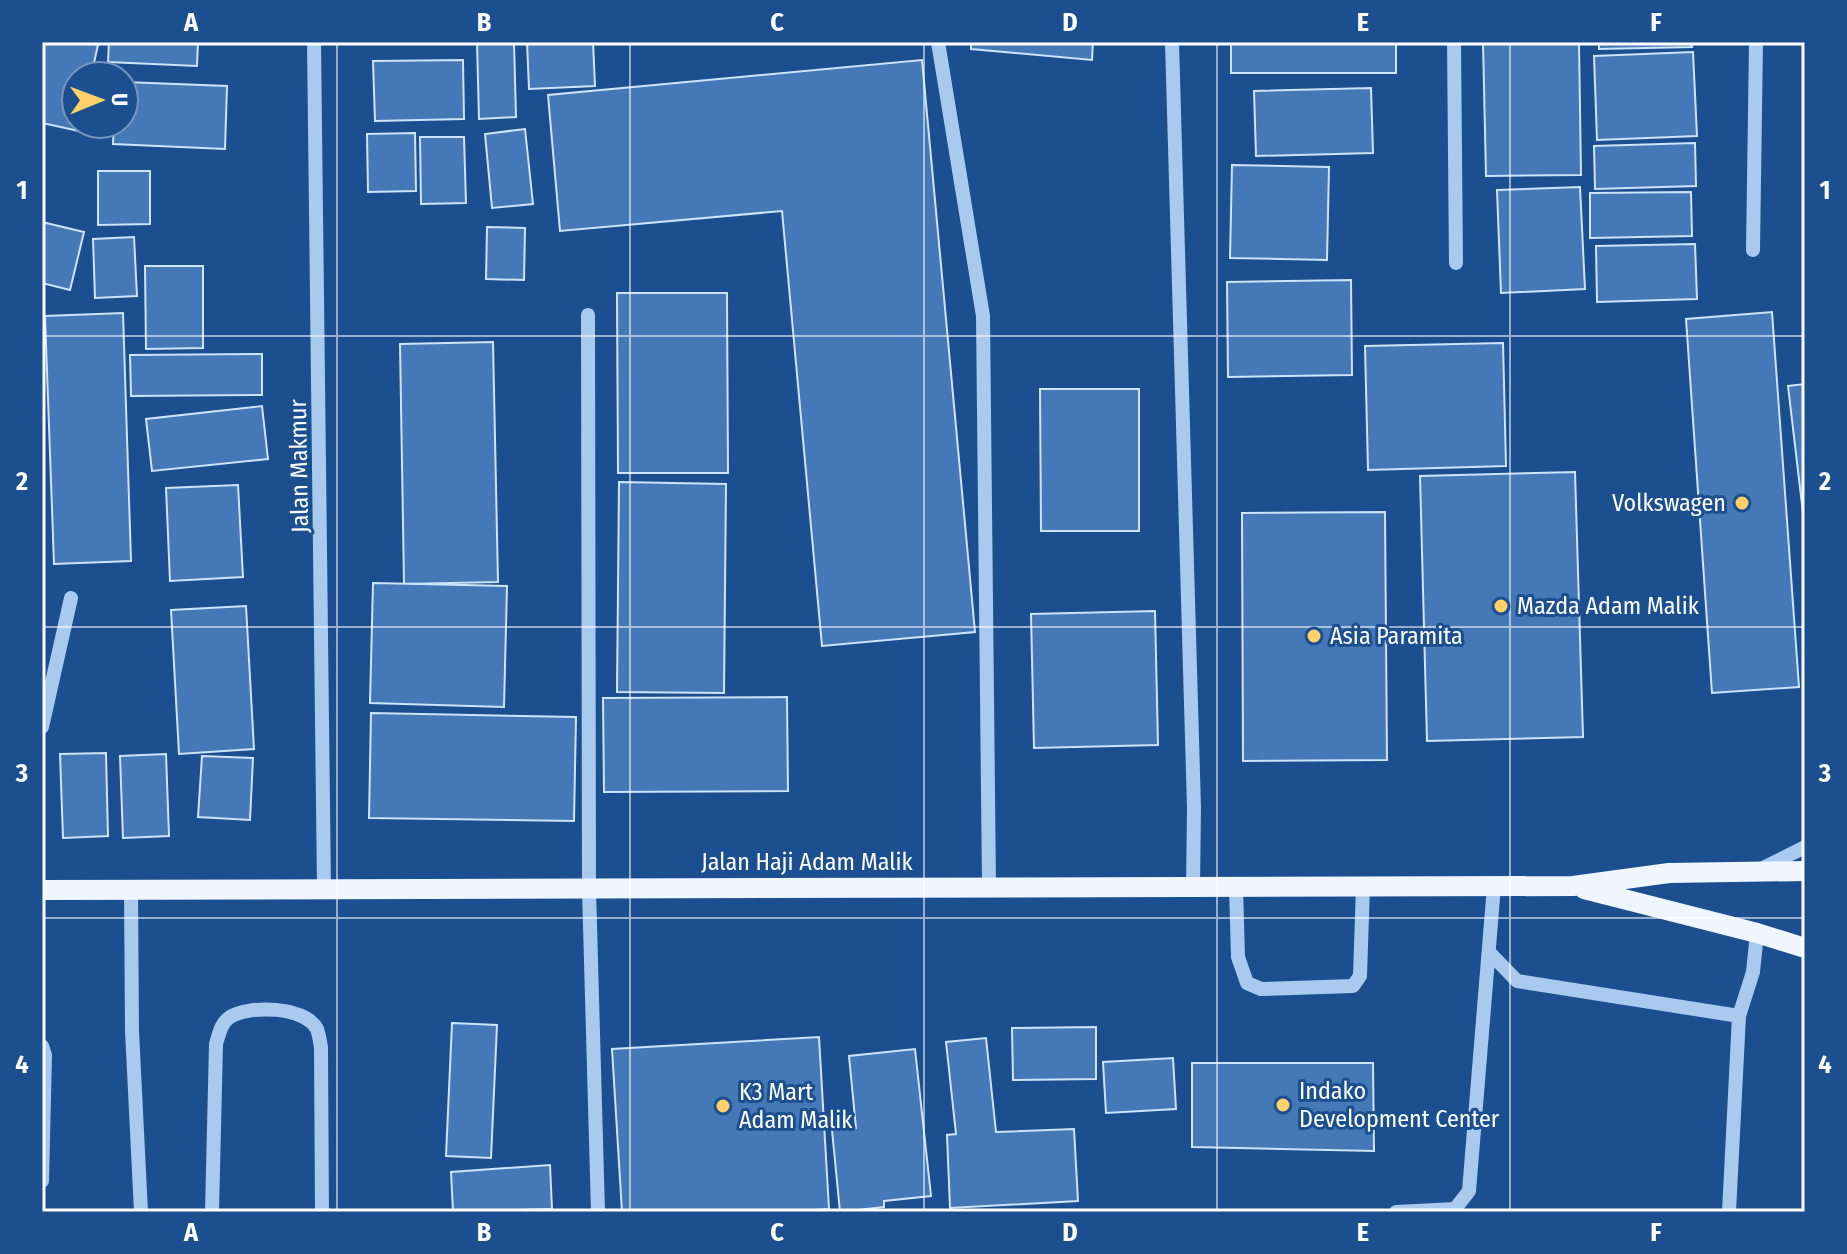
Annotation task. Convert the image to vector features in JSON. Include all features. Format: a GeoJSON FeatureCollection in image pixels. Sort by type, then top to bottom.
{"type":"FeatureCollection","features":[{"type":"Feature","properties":{"kind":"main road","name":"Jalan Haji Adam Malik"},"geometry":{"type":"LineString","coordinates":[[42,890],[1573,886],[1669,873],[1805,871]]}},
{"type":"Feature","properties":{"kind":"main road","name":"Jalan Haji Adam Malik"},"geometry":{"type":"LineString","coordinates":[[1573,886],[1805,948]]}},
{"type":"Feature","properties":{"kind":"street","name":"Jalan Makmur"},"geometry":{"type":"LineString","coordinates":[[314,42],[324,889]]}},
{"type":"Feature","properties":{"kind":"street"},"geometry":{"type":"LineString","coordinates":[[938,42],[983,316],[989,887]]}},
{"type":"Feature","properties":{"kind":"street"},"geometry":{"type":"LineString","coordinates":[[1172,42],[1194,808],[1193,887]]}},
{"type":"Feature","properties":{"kind":"street"},"geometry":{"type":"LineString","coordinates":[[1454,42],[1456,263]]}},
{"type":"Feature","properties":{"kind":"street"},"geometry":{"type":"LineString","coordinates":[[1753,250],[1756,42]]}},
{"type":"Feature","properties":{"kind":"street"},"geometry":{"type":"LineString","coordinates":[[588,315],[589,889],[598,1212]]}},
{"type":"Feature","properties":{"kind":"street"},"geometry":{"type":"LineString","coordinates":[[42,727],[71,598]]}},
{"type":"Feature","properties":{"kind":"street"},"geometry":{"type":"LineString","coordinates":[[1757,870],[1805,847]]}},
{"type":"Feature","properties":{"kind":"street"},"geometry":{"type":"LineString","coordinates":[[1236,887],[1238,957],[1247,983],[1261,989],[1357,984],[1360,976],[1363,886]]}},
{"type":"Feature","properties":{"kind":"street"},"geometry":{"type":"LineString","coordinates":[[1396,1212],[1455,1209],[1469,1191],[1494,886]]}},
{"type":"Feature","properties":{"kind":"street"},"geometry":{"type":"LineString","coordinates":[[131,889],[132,1031],[141,1212]]}},
{"type":"Feature","properties":{"kind":"street"},"geometry":{"type":"LineString","coordinates":[[1729,1212],[1739,1016],[1753,972],[1757,933]]}},
{"type":"Feature","properties":{"kind":"street"},"geometry":{"type":"LineString","coordinates":[[1489,952],[1517,981],[1739,1016]]}},
{"type":"Feature","properties":{"kind":"street"},"geometry":{"type":"LineString","coordinates":[[212,1212],[216,1044],[220,1029],[227,1018],[241,1012],[270,1009],[307,1018],[316,1028],[321,1047],[322,1212]]}},
{"type":"Feature","properties":{"kind":"street"},"geometry":{"type":"LineString","coordinates":[[42,1046],[45,1055],[42,1181]]}},
{"type":"Feature","properties":{"kind":"building"},"geometry":{"type":"Polygon","coordinates":[[[42,42],[98,45],[95,60],[60,60],[60,127],[42,123],[42,42]]]}},
{"type":"Feature","properties":{"kind":"building"},"geometry":{"type":"Polygon","coordinates":[[[109,42],[198,42],[197,66],[108,60],[109,42]]]}},
{"type":"Feature","properties":{"kind":"building"},"geometry":{"type":"Polygon","coordinates":[[[477,42],[514,42],[516,117],[479,119],[477,42]]]}},
{"type":"Feature","properties":{"kind":"building"},"geometry":{"type":"Polygon","coordinates":[[[527,42],[593,42],[595,86],[529,89],[527,42]]]}},
{"type":"Feature","properties":{"kind":"building"},"geometry":{"type":"Polygon","coordinates":[[[971,42],[1093,42],[1092,60],[971,49],[971,42]]]}},
{"type":"Feature","properties":{"kind":"building"},"geometry":{"type":"Polygon","coordinates":[[[1231,42],[1396,42],[1396,73],[1231,73],[1231,42]]]}},
{"type":"Feature","properties":{"kind":"building"},"geometry":{"type":"Polygon","coordinates":[[[1483,42],[1579,42],[1581,175],[1486,176],[1483,42]]]}},
{"type":"Feature","properties":{"kind":"building"},"geometry":{"type":"Polygon","coordinates":[[[1599,42],[1691,42],[1692,47],[1599,49],[1599,42]]]}},
{"type":"Feature","properties":{"kind":"building"},"geometry":{"type":"Polygon","coordinates":[[[1693,52],[1697,136],[1597,140],[1594,56],[1693,52]]]}},
{"type":"Feature","properties":{"kind":"building"},"geometry":{"type":"Polygon","coordinates":[[[463,60],[464,119],[375,121],[373,61],[463,60]]]}},
{"type":"Feature","properties":{"kind":"building"},"geometry":{"type":"Polygon","coordinates":[[[922,60],[975,632],[822,646],[782,211],[560,231],[548,95],[922,60]]]}},
{"type":"Feature","properties":{"kind":"building"},"geometry":{"type":"Polygon","coordinates":[[[140,83],[227,86],[225,149],[113,144],[113,140],[140,140],[140,83]]]}},
{"type":"Feature","properties":{"kind":"building"},"geometry":{"type":"Polygon","coordinates":[[[1371,88],[1373,153],[1256,156],[1254,91],[1371,88]]]}},
{"type":"Feature","properties":{"kind":"building"},"geometry":{"type":"Polygon","coordinates":[[[525,129],[533,204],[492,208],[485,134],[525,129]]]}},
{"type":"Feature","properties":{"kind":"building"},"geometry":{"type":"Polygon","coordinates":[[[415,133],[416,191],[368,192],[367,134],[415,133]]]}},
{"type":"Feature","properties":{"kind":"building"},"geometry":{"type":"Polygon","coordinates":[[[420,137],[464,137],[466,203],[421,204],[420,137]]]}},
{"type":"Feature","properties":{"kind":"building"},"geometry":{"type":"Polygon","coordinates":[[[1695,143],[1696,186],[1595,189],[1594,146],[1695,143]]]}},
{"type":"Feature","properties":{"kind":"building"},"geometry":{"type":"Polygon","coordinates":[[[1232,165],[1329,167],[1327,260],[1230,258],[1232,165]]]}},
{"type":"Feature","properties":{"kind":"building"},"geometry":{"type":"Polygon","coordinates":[[[98,171],[150,171],[150,224],[98,225],[98,171]]]}},
{"type":"Feature","properties":{"kind":"building"},"geometry":{"type":"Polygon","coordinates":[[[1580,187],[1585,289],[1501,293],[1497,190],[1580,187]]]}},
{"type":"Feature","properties":{"kind":"building"},"geometry":{"type":"Polygon","coordinates":[[[1691,192],[1692,236],[1590,238],[1590,193],[1691,192]]]}},
{"type":"Feature","properties":{"kind":"building"},"geometry":{"type":"Polygon","coordinates":[[[42,222],[84,232],[70,290],[42,283],[42,222]]]}},
{"type":"Feature","properties":{"kind":"building"},"geometry":{"type":"Polygon","coordinates":[[[487,227],[525,228],[524,280],[486,279],[487,227]]]}},
{"type":"Feature","properties":{"kind":"building"},"geometry":{"type":"Polygon","coordinates":[[[134,237],[137,296],[95,298],[93,239],[134,237]]]}},
{"type":"Feature","properties":{"kind":"building"},"geometry":{"type":"Polygon","coordinates":[[[1695,244],[1697,299],[1597,302],[1596,246],[1695,244]]]}},
{"type":"Feature","properties":{"kind":"building"},"geometry":{"type":"Polygon","coordinates":[[[145,266],[203,266],[203,348],[146,349],[145,266]]]}},
{"type":"Feature","properties":{"kind":"building"},"geometry":{"type":"Polygon","coordinates":[[[1351,280],[1352,375],[1228,377],[1227,282],[1351,280]]]}},
{"type":"Feature","properties":{"kind":"building"},"geometry":{"type":"Polygon","coordinates":[[[617,293],[727,293],[728,473],[618,473],[617,293]]]}},
{"type":"Feature","properties":{"kind":"building","name":"Volkswagen"},"geometry":{"type":"Polygon","coordinates":[[[1772,312],[1799,687],[1712,693],[1686,319],[1772,312]]]}},
{"type":"Feature","properties":{"kind":"building"},"geometry":{"type":"Polygon","coordinates":[[[123,313],[131,561],[54,564],[45,316],[123,313]]]}},
{"type":"Feature","properties":{"kind":"building"},"geometry":{"type":"Polygon","coordinates":[[[493,342],[498,582],[404,584],[400,344],[493,342]]]}},
{"type":"Feature","properties":{"kind":"building"},"geometry":{"type":"Polygon","coordinates":[[[1503,343],[1506,466],[1368,470],[1365,346],[1503,343]]]}},
{"type":"Feature","properties":{"kind":"building"},"geometry":{"type":"Polygon","coordinates":[[[262,354],[262,395],[131,396],[130,355],[262,354]]]}},
{"type":"Feature","properties":{"kind":"building"},"geometry":{"type":"Polygon","coordinates":[[[1805,384],[1805,530],[1788,386],[1805,384]]]}},
{"type":"Feature","properties":{"kind":"building"},"geometry":{"type":"Polygon","coordinates":[[[1040,389],[1139,389],[1139,531],[1041,531],[1040,389]]]}},
{"type":"Feature","properties":{"kind":"building"},"geometry":{"type":"Polygon","coordinates":[[[262,406],[268,459],[152,471],[146,419],[262,406]]]}},
{"type":"Feature","properties":{"kind":"building","name":"Mazda Adam Malik"},"geometry":{"type":"Polygon","coordinates":[[[1575,472],[1583,737],[1427,741],[1420,476],[1575,472]]]}},
{"type":"Feature","properties":{"kind":"building"},"geometry":{"type":"Polygon","coordinates":[[[619,482],[726,484],[724,693],[617,692],[619,482]]]}},
{"type":"Feature","properties":{"kind":"building"},"geometry":{"type":"Polygon","coordinates":[[[238,485],[243,577],[170,581],[166,488],[238,485]]]}},
{"type":"Feature","properties":{"kind":"building","name":"Asia Paramita"},"geometry":{"type":"Polygon","coordinates":[[[1385,512],[1387,760],[1243,761],[1242,513],[1385,512]]]}},
{"type":"Feature","properties":{"kind":"building"},"geometry":{"type":"Polygon","coordinates":[[[373,583],[507,586],[504,707],[370,703],[373,583]]]}},
{"type":"Feature","properties":{"kind":"building"},"geometry":{"type":"Polygon","coordinates":[[[246,606],[254,749],[179,754],[171,610],[246,606]]]}},
{"type":"Feature","properties":{"kind":"building"},"geometry":{"type":"Polygon","coordinates":[[[1155,611],[1158,745],[1034,748],[1031,614],[1155,611]]]}},
{"type":"Feature","properties":{"kind":"building"},"geometry":{"type":"Polygon","coordinates":[[[787,697],[788,791],[604,792],[603,698],[787,697]]]}},
{"type":"Feature","properties":{"kind":"building"},"geometry":{"type":"Polygon","coordinates":[[[371,713],[576,717],[574,821],[369,818],[371,713]]]}},
{"type":"Feature","properties":{"kind":"building"},"geometry":{"type":"Polygon","coordinates":[[[106,753],[108,836],[63,838],[60,754],[106,753]]]}},
{"type":"Feature","properties":{"kind":"building"},"geometry":{"type":"Polygon","coordinates":[[[166,754],[169,836],[123,838],[120,756],[166,754]]]}},
{"type":"Feature","properties":{"kind":"building"},"geometry":{"type":"Polygon","coordinates":[[[202,756],[253,758],[250,820],[198,817],[202,756]]]}},
{"type":"Feature","properties":{"kind":"building"},"geometry":{"type":"Polygon","coordinates":[[[452,1023],[497,1025],[491,1158],[446,1156],[452,1023]]]}},
{"type":"Feature","properties":{"kind":"building"},"geometry":{"type":"Polygon","coordinates":[[[1096,1027],[1096,1079],[1013,1080],[1012,1028],[1096,1027]]]}},
{"type":"Feature","properties":{"kind":"building"},"geometry":{"type":"Polygon","coordinates":[[[819,1037],[829,1209],[622,1212],[612,1049],[819,1037]]]}},
{"type":"Feature","properties":{"kind":"building"},"geometry":{"type":"Polygon","coordinates":[[[986,1038],[996,1132],[1074,1129],[1078,1201],[950,1208],[947,1135],[956,1134],[946,1042],[986,1038]]]}},
{"type":"Feature","properties":{"kind":"building"},"geometry":{"type":"Polygon","coordinates":[[[915,1049],[931,1196],[884,1201],[884,1207],[840,1212],[832,1130],[856,1128],[849,1056],[915,1049]]]}},
{"type":"Feature","properties":{"kind":"building"},"geometry":{"type":"Polygon","coordinates":[[[1173,1058],[1176,1109],[1106,1113],[1103,1062],[1173,1058]]]}},
{"type":"Feature","properties":{"kind":"building","name":"Indako Development Center"},"geometry":{"type":"Polygon","coordinates":[[[1192,1063],[1373,1063],[1374,1151],[1192,1147],[1192,1063]]]}},
{"type":"Feature","properties":{"kind":"building"},"geometry":{"type":"Polygon","coordinates":[[[550,1165],[552,1209],[453,1212],[451,1172],[550,1165]]]}},
{"type":"Feature","properties":{"kind":"place","name":"Volkswagen"},"geometry":{"type":"Point","coordinates":[1742,503]}},
{"type":"Feature","properties":{"kind":"place","name":"Mazda Adam Malik"},"geometry":{"type":"Point","coordinates":[1501,606]}},
{"type":"Feature","properties":{"kind":"place","name":"Asia Paramita"},"geometry":{"type":"Point","coordinates":[1314,636]}},
{"type":"Feature","properties":{"kind":"place","name":"Indako Development Center"},"geometry":{"type":"Point","coordinates":[1283,1105]}},
{"type":"Feature","properties":{"kind":"place","name":"K3 Mart Adam Malik"},"geometry":{"type":"Point","coordinates":[723,1106]}}]}
